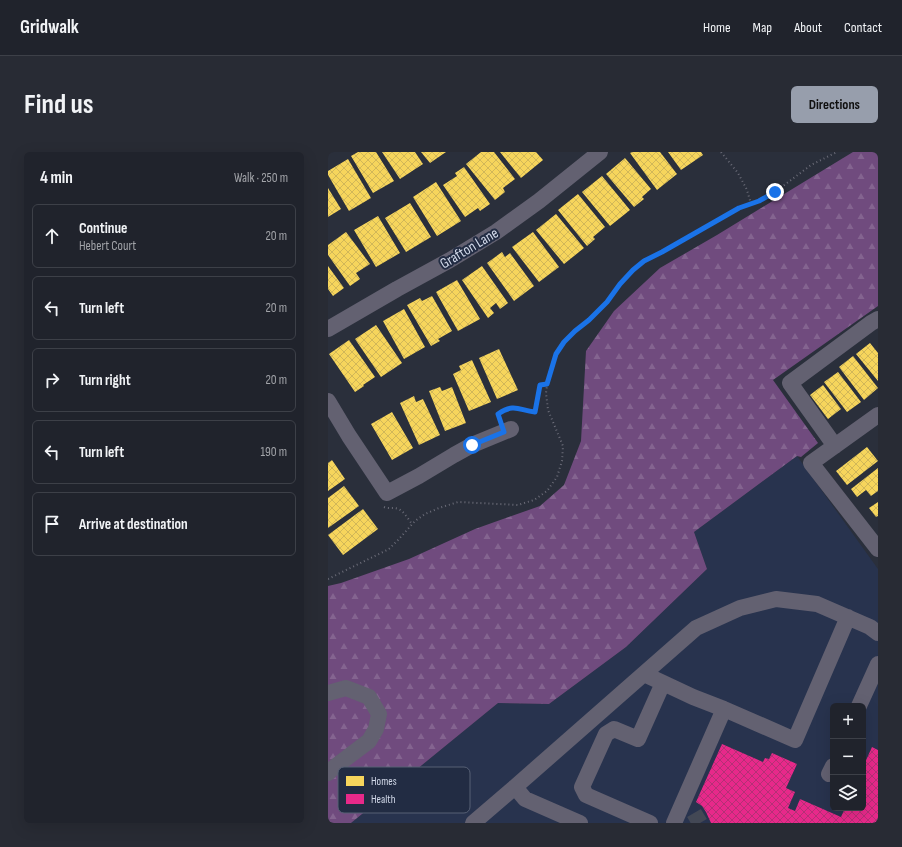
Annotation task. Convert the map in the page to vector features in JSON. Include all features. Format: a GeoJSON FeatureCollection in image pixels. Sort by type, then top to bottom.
{"type":"FeatureCollection","features":[{"type":"Feature","properties":{"kind":"street","name":"Grafton Lane"},"geometry":{"type":"LineString","coordinates":[[328,329],[397,288],[450,260],[496,232],[534,205],[600,152]]}},
{"type":"Feature","properties":{"kind":"street"},"geometry":{"type":"LineString","coordinates":[[835,446],[790,383],[878,319]]}},
{"type":"Feature","properties":{"kind":"street"},"geometry":{"type":"LineString","coordinates":[[328,401],[356,447],[387,493],[472,445],[507,430]]}},
{"type":"Feature","properties":{"kind":"street"},"geometry":{"type":"LineString","coordinates":[[877,418],[811,463],[878,549]]}},
{"type":"Feature","properties":{"kind":"street"},"geometry":{"type":"LineString","coordinates":[[473,823],[515,788],[696,628],[740,608],[776,599],[817,604],[870,627],[878,633]]}},
{"type":"Feature","properties":{"kind":"street"},"geometry":{"type":"LineString","coordinates":[[644,674],[693,697],[795,740],[848,617]]}},
{"type":"Feature","properties":{"kind":"street"},"geometry":{"type":"LineString","coordinates":[[860,703],[878,664]]}},
{"type":"Feature","properties":{"kind":"street"},"geometry":{"type":"LineString","coordinates":[[642,821],[586,795],[582,788],[606,734],[614,729],[638,739],[663,683]]}},
{"type":"Feature","properties":{"kind":"street"},"geometry":{"type":"LineString","coordinates":[[328,693],[346,688],[369,697],[379,714],[376,729],[369,741],[328,773]]}},
{"type":"Feature","properties":{"kind":"street"},"geometry":{"type":"LineString","coordinates":[[674,823],[688,809],[724,709]]}},
{"type":"Feature","properties":{"kind":"street"},"geometry":{"type":"LineString","coordinates":[[515,788],[525,799],[580,823]]}},
{"type":"Feature","properties":{"kind":"path"},"geometry":{"type":"LineString","coordinates":[[721,152],[738,173],[747,190],[751,204]]}},
{"type":"Feature","properties":{"kind":"path"},"geometry":{"type":"LineString","coordinates":[[328,579],[389,548],[415,521],[425,514],[439,508],[458,502],[518,505],[534,500],[547,491],[557,477],[562,461],[563,446],[548,410],[546,393],[547,384],[556,354],[564,342],[607,302],[620,284],[644,261],[739,208],[759,201],[775,192],[811,165],[837,152]]}},
{"type":"Feature","properties":{"kind":"path"},"geometry":{"type":"LineString","coordinates":[[507,430],[498,414],[512,407],[518,407],[535,412],[540,385],[547,384]]}},
{"type":"Feature","properties":{"kind":"path"},"geometry":{"type":"LineString","coordinates":[[387,493],[384,507],[396,508],[400,510],[412,524]]}},
{"type":"Feature","properties":{"kind":"shaded area"},"geometry":{"type":"Polygon","coordinates":[[[797,456],[878,569],[878,823],[351,823],[363,813],[470,813],[470,767],[420,767],[498,703],[549,704],[626,647],[707,569],[694,532],[797,456]]]}},
{"type":"Feature","properties":{"kind":"green space"},"geometry":{"type":"Polygon","coordinates":[[[853,152],[878,152],[878,306],[773,380],[818,443],[801,457],[797,456],[694,532],[707,569],[626,647],[549,704],[498,703],[420,767],[338,767],[338,813],[363,813],[351,823],[328,823],[328,586],[341,583],[409,559],[475,529],[540,506],[564,485],[581,441],[586,351],[614,311],[660,268],[853,152]]]}},
{"type":"Feature","properties":{"kind":"building: Homes"},"geometry":{"type":"Polygon","coordinates":[[[358,152],[376,152],[394,181],[373,193],[351,156],[358,152]]]}},
{"type":"Feature","properties":{"kind":"building: Homes"},"geometry":{"type":"Polygon","coordinates":[[[382,152],[415,152],[423,164],[400,179],[382,152]]]}},
{"type":"Feature","properties":{"kind":"building: Homes"},"geometry":{"type":"Polygon","coordinates":[[[421,152],[446,152],[430,163],[421,152]]]}},
{"type":"Feature","properties":{"kind":"building: Homes"},"geometry":{"type":"Polygon","coordinates":[[[481,152],[494,152],[515,179],[503,188],[505,192],[495,200],[466,164],[481,152]]]}},
{"type":"Feature","properties":{"kind":"building: Homes"},"geometry":{"type":"Polygon","coordinates":[[[500,152],[536,152],[543,160],[521,178],[500,152]]]}},
{"type":"Feature","properties":{"kind":"building: Homes"},"geometry":{"type":"Polygon","coordinates":[[[660,152],[677,174],[657,190],[630,153],[660,152]]]}},
{"type":"Feature","properties":{"kind":"building: Homes"},"geometry":{"type":"Polygon","coordinates":[[[668,152],[701,152],[703,155],[681,170],[668,152]]]}},
{"type":"Feature","properties":{"kind":"building: Homes"},"geometry":{"type":"Polygon","coordinates":[[[625,158],[651,189],[642,197],[644,199],[634,207],[606,174],[625,158]]]}},
{"type":"Feature","properties":{"kind":"building: Homes"},"geometry":{"type":"Polygon","coordinates":[[[348,159],[371,198],[349,211],[328,175],[328,171],[348,159]]]}},
{"type":"Feature","properties":{"kind":"building: Homes"},"geometry":{"type":"Polygon","coordinates":[[[464,167],[490,204],[480,211],[478,208],[465,217],[443,185],[457,176],[455,173],[464,167]]]}},
{"type":"Feature","properties":{"kind":"building: Homes"},"geometry":{"type":"Polygon","coordinates":[[[602,176],[630,210],[610,226],[582,192],[602,176]]]}},
{"type":"Feature","properties":{"kind":"building: Homes"},"geometry":{"type":"Polygon","coordinates":[[[436,182],[461,221],[437,236],[413,197],[436,182]]]}},
{"type":"Feature","properties":{"kind":"building: Homes"},"geometry":{"type":"Polygon","coordinates":[[[328,188],[341,209],[328,217],[328,188]]]}},
{"type":"Feature","properties":{"kind":"building: Homes"},"geometry":{"type":"Polygon","coordinates":[[[578,194],[605,227],[593,237],[595,239],[587,246],[558,210],[578,194]]]}},
{"type":"Feature","properties":{"kind":"building: Homes"},"geometry":{"type":"Polygon","coordinates":[[[410,203],[431,237],[406,252],[385,218],[410,203]]]}},
{"type":"Feature","properties":{"kind":"building: Homes"},"geometry":{"type":"Polygon","coordinates":[[[556,214],[584,248],[564,264],[536,230],[556,214]]]}},
{"type":"Feature","properties":{"kind":"building: Homes"},"geometry":{"type":"Polygon","coordinates":[[[378,216],[400,253],[376,267],[354,230],[378,216]]]}},
{"type":"Feature","properties":{"kind":"building: Homes"},"geometry":{"type":"Polygon","coordinates":[[[346,232],[370,264],[356,273],[360,279],[350,286],[328,255],[328,245],[346,232]]]}},
{"type":"Feature","properties":{"kind":"building: Homes"},"geometry":{"type":"Polygon","coordinates":[[[533,232],[559,267],[539,282],[512,247],[533,232]]]}},
{"type":"Feature","properties":{"kind":"building: Homes"},"geometry":{"type":"Polygon","coordinates":[[[502,252],[505,257],[510,253],[534,286],[514,301],[487,263],[502,252]]]}},
{"type":"Feature","properties":{"kind":"building: Homes"},"geometry":{"type":"Polygon","coordinates":[[[328,266],[344,288],[333,296],[328,289],[328,266]]]}},
{"type":"Feature","properties":{"kind":"building: Homes"},"geometry":{"type":"Polygon","coordinates":[[[482,266],[508,303],[500,309],[496,303],[490,308],[494,313],[488,318],[462,280],[482,266]]]}},
{"type":"Feature","properties":{"kind":"building: Homes"},"geometry":{"type":"Polygon","coordinates":[[[457,280],[480,319],[458,331],[436,292],[457,280]]]}},
{"type":"Feature","properties":{"kind":"building: Homes"},"geometry":{"type":"Polygon","coordinates":[[[432,296],[452,331],[438,339],[440,341],[431,346],[407,305],[420,298],[422,301],[432,296]]]}},
{"type":"Feature","properties":{"kind":"building: Homes"},"geometry":{"type":"Polygon","coordinates":[[[404,309],[425,347],[404,359],[383,321],[404,309]]]}},
{"type":"Feature","properties":{"kind":"building: Homes"},"geometry":{"type":"Polygon","coordinates":[[[376,325],[402,363],[381,377],[355,339],[376,325]]]}},
{"type":"Feature","properties":{"kind":"building: Homes"},"geometry":{"type":"Polygon","coordinates":[[[349,340],[375,377],[355,392],[329,354],[349,340]]]}},
{"type":"Feature","properties":{"kind":"building: Homes"},"geometry":{"type":"Polygon","coordinates":[[[870,343],[878,353],[878,381],[856,354],[870,343]]]}},
{"type":"Feature","properties":{"kind":"building: Homes"},"geometry":{"type":"Polygon","coordinates":[[[499,349],[518,390],[497,399],[479,358],[499,349]]]}},
{"type":"Feature","properties":{"kind":"building: Homes"},"geometry":{"type":"Polygon","coordinates":[[[853,356],[878,388],[864,400],[839,367],[853,356]]]}},
{"type":"Feature","properties":{"kind":"building: Homes"},"geometry":{"type":"Polygon","coordinates":[[[472,360],[491,402],[469,411],[453,374],[461,370],[459,366],[472,360]]]}},
{"type":"Feature","properties":{"kind":"building: Homes"},"geometry":{"type":"Polygon","coordinates":[[[838,372],[861,402],[847,412],[824,382],[838,372]]]}},
{"type":"Feature","properties":{"kind":"building: Homes"},"geometry":{"type":"Polygon","coordinates":[[[823,385],[841,409],[828,419],[810,395],[823,385]]]}},
{"type":"Feature","properties":{"kind":"building: Homes"},"geometry":{"type":"Polygon","coordinates":[[[440,387],[442,391],[452,387],[466,423],[445,431],[429,391],[440,387]]]}},
{"type":"Feature","properties":{"kind":"building: Homes"},"geometry":{"type":"Polygon","coordinates":[[[414,396],[416,402],[423,399],[440,435],[419,445],[400,403],[414,396]]]}},
{"type":"Feature","properties":{"kind":"building: Homes"},"geometry":{"type":"Polygon","coordinates":[[[392,412],[413,448],[392,460],[371,424],[392,412]]]}},
{"type":"Feature","properties":{"kind":"building: Homes"},"geometry":{"type":"Polygon","coordinates":[[[867,447],[878,461],[847,485],[836,471],[867,447]]]}},
{"type":"Feature","properties":{"kind":"building: Homes"},"geometry":{"type":"Polygon","coordinates":[[[332,460],[345,479],[328,491],[328,463],[332,460]]]}},
{"type":"Feature","properties":{"kind":"building: Homes"},"geometry":{"type":"Polygon","coordinates":[[[878,468],[878,491],[871,496],[866,490],[857,497],[851,489],[878,468]]]}},
{"type":"Feature","properties":{"kind":"building: Homes"},"geometry":{"type":"Polygon","coordinates":[[[344,486],[359,506],[328,528],[328,498],[344,486]]]}},
{"type":"Feature","properties":{"kind":"building: Homes"},"geometry":{"type":"Polygon","coordinates":[[[878,502],[878,516],[876,517],[869,508],[878,502]]]}},
{"type":"Feature","properties":{"kind":"building: Homes"},"geometry":{"type":"Polygon","coordinates":[[[363,509],[378,529],[343,555],[328,535],[363,509]]]}},
{"type":"Feature","properties":{"kind":"building: Health"},"geometry":{"type":"Polygon","coordinates":[[[722,744],[763,762],[765,758],[769,759],[772,753],[797,764],[786,788],[795,792],[788,808],[795,811],[800,799],[841,817],[844,811],[866,811],[866,760],[872,747],[878,750],[878,823],[711,823],[702,806],[696,802],[722,744]]]}},
{"type":"Feature","properties":{"kind":"tunnel"},"geometry":{"type":"LineString","coordinates":[[694,813],[700,823]]}},
{"type":"Feature","properties":{"kind":"route"},"geometry":{"type":"LineString","coordinates":[[472,445],[504,432],[498,414],[506,409],[518,407],[535,412],[540,385],[547,384],[556,354],[564,342],[607,302],[620,284],[633,270],[644,261],[739,208],[759,201],[775,192]]}}]}
